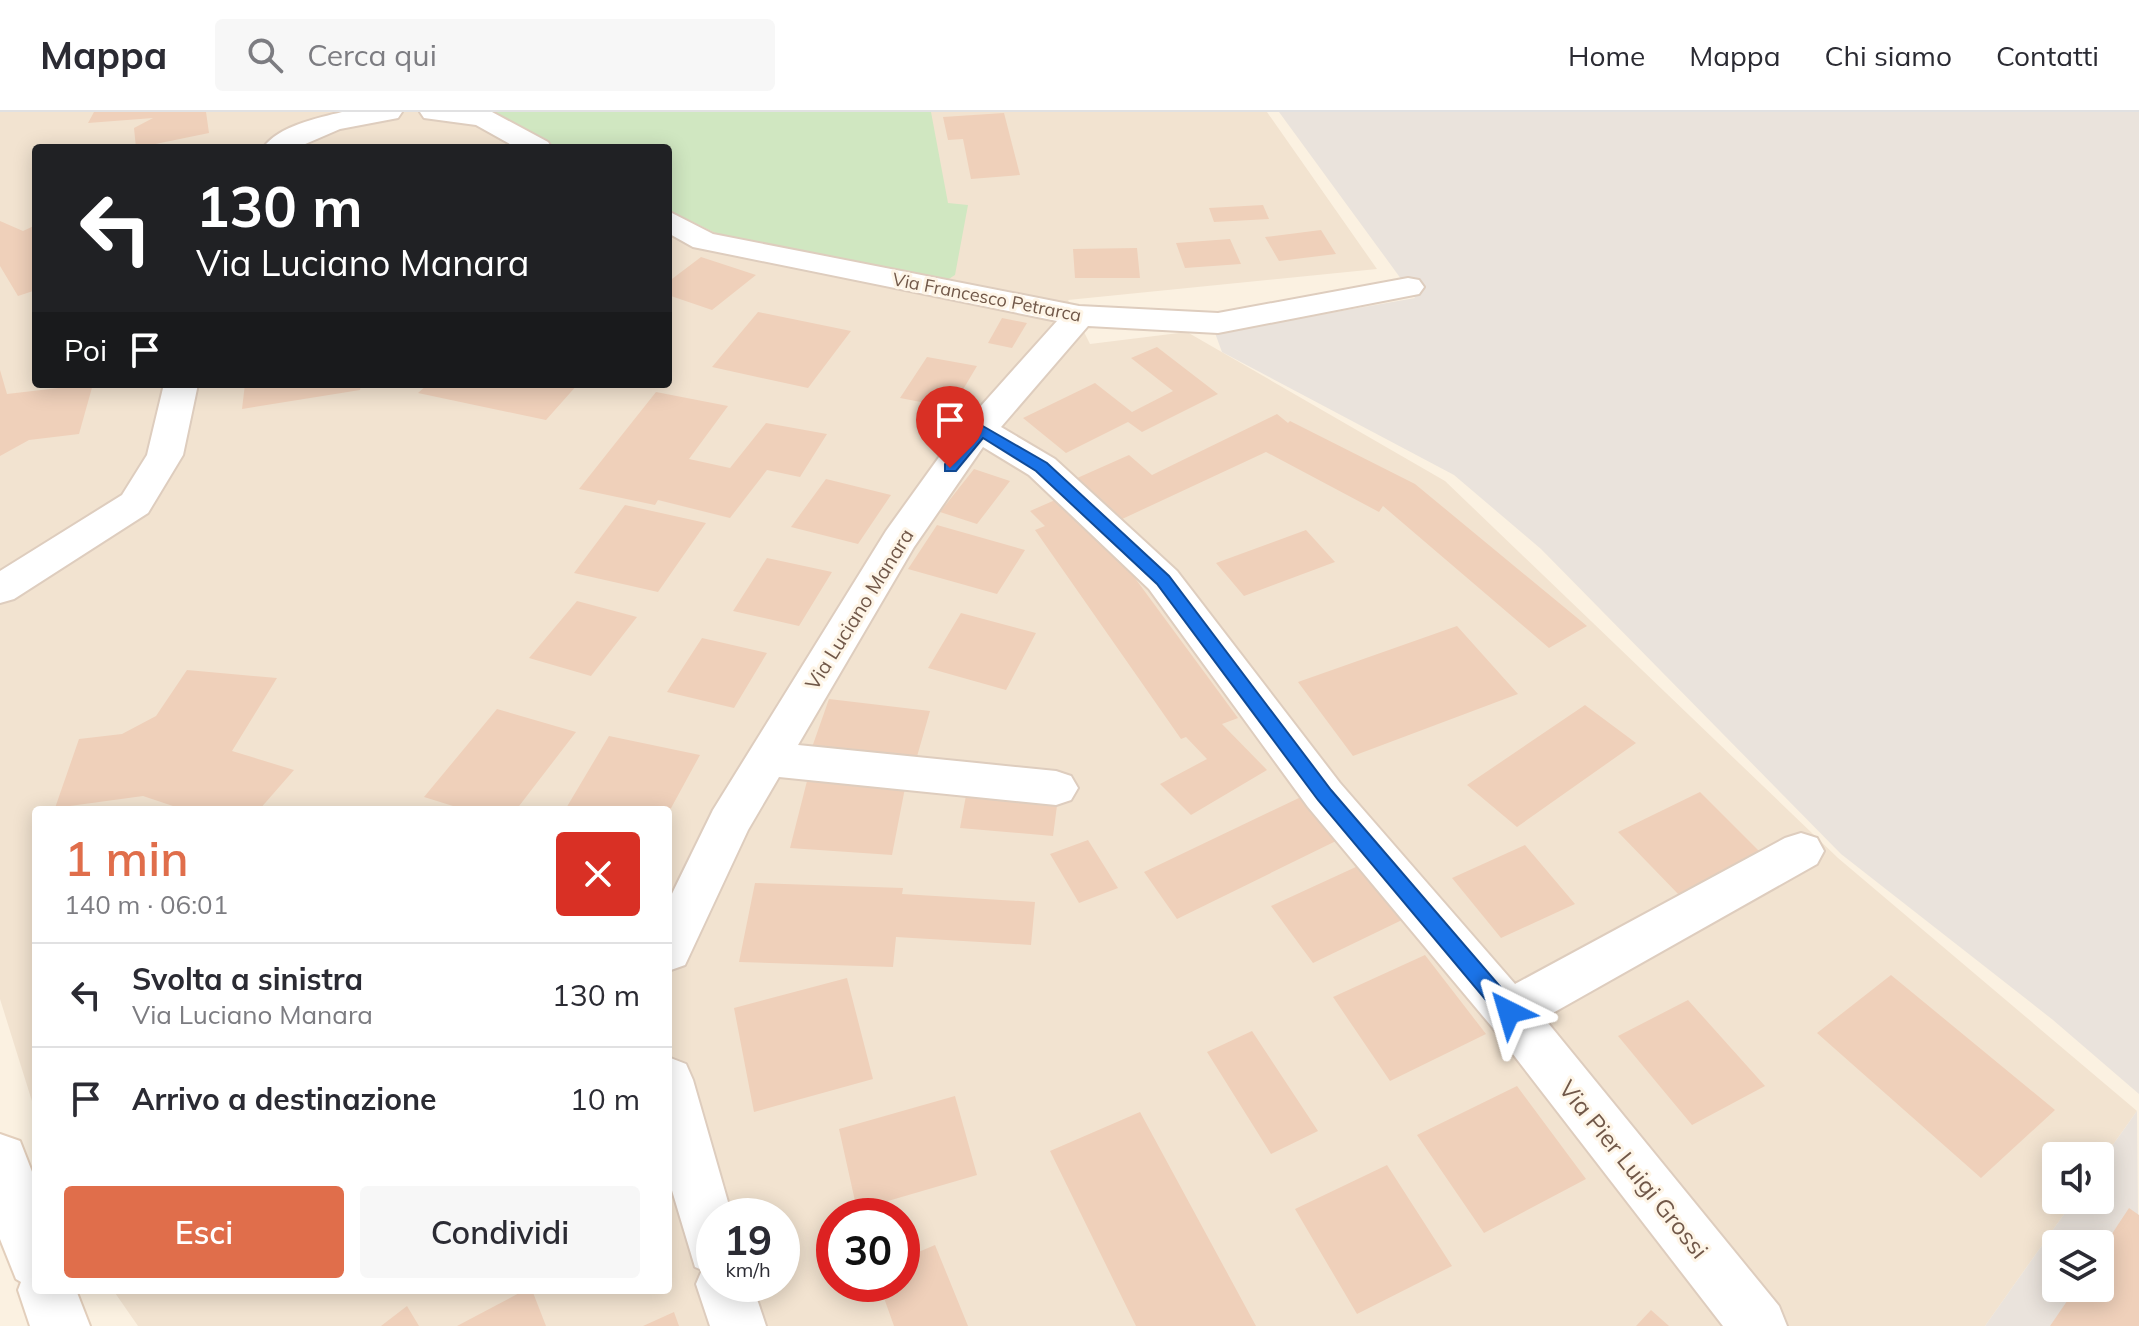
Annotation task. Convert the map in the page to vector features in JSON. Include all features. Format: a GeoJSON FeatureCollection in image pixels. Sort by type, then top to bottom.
{"type":"FeatureCollection","features":[{"type":"Feature","properties":{"kind":"street"},"geometry":{"type":"LineString","coordinates":[[283,144],[349,117],[388,112]]}},
{"type":"Feature","properties":{"kind":"street"},"geometry":{"type":"LineString","coordinates":[[434,112],[483,118],[531,144]]}},
{"type":"Feature","properties":{"kind":"street","name":"Via Francesco Petrarca"},"geometry":{"type":"LineString","coordinates":[[672,222],[704,241],[1079,316],[1218,323],[1408,287]]}},
{"type":"Feature","properties":{"kind":"street","name":"Via Luciano Manara"},"geometry":{"type":"LineString","coordinates":[[672,943],[729,823],[899,540],[967,443],[1079,316]]}},
{"type":"Feature","properties":{"kind":"street"},"geometry":{"type":"LineString","coordinates":[[0,589],[135,504],[165,455],[180,388]]}},
{"type":"Feature","properties":{"kind":"street","name":"Via Pier Luigi Grossi"},"geometry":{"type":"LineString","coordinates":[[981,430],[1042,467],[1163,580],[1324,795],[1509,1012],[1759,1326]]}},
{"type":"Feature","properties":{"kind":"street"},"geometry":{"type":"LineString","coordinates":[[767,759],[1056,788]]}},
{"type":"Feature","properties":{"kind":"street"},"geometry":{"type":"LineString","coordinates":[[1509,1012],[1801,851]]}},
{"type":"Feature","properties":{"kind":"street"},"geometry":{"type":"LineString","coordinates":[[672,1095],[700,1198]]}},
{"type":"Feature","properties":{"kind":"street"},"geometry":{"type":"LineString","coordinates":[[0,1160],[32,1248]]}},
{"type":"Feature","properties":{"kind":"street"},"geometry":{"type":"LineString","coordinates":[[48,1294],[60,1326]]}},
{"type":"Feature","properties":{"kind":"street"},"geometry":{"type":"LineString","coordinates":[[730,1302],[738,1326]]}},
{"type":"Feature","properties":{"kind":"shaded area"},"geometry":{"type":"Polygon","coordinates":[[[0,112],[1267,112],[1377,269],[1068,300],[1090,344],[1187,332],[1445,481],[1838,858],[2137,1111],[2114,1143],[2042,1142],[2042,1214],[2064,1214],[2053,1230],[2042,1230],[2042,1245],[1985,1326],[138,1326],[116,1294],[672,1294],[672,806],[32,806],[32,1101],[0,999],[0,112]]]}},
{"type":"Feature","properties":{"kind":"shaded area"},"geometry":{"type":"Polygon","coordinates":[[[1279,112],[2139,112],[2139,1094],[2053,1020],[1841,854],[1541,549],[1454,475],[1222,352],[1215,333],[1415,298],[1279,112]]]}},
{"type":"Feature","properties":{"kind":"shaded area"},"geometry":{"type":"Polygon","coordinates":[[[2137,1111],[2139,1326],[1985,1326],[2042,1245],[2042,1302],[2114,1302],[2114,1230],[2053,1230],[2064,1214],[2114,1214],[2114,1143],[2137,1111]]]}},
{"type":"Feature","properties":{"kind":"green space"},"geometry":{"type":"Polygon","coordinates":[[[473,112],[931,112],[948,203],[968,205],[955,275],[944,282],[728,239],[672,212],[672,144],[546,144],[490,114],[473,112]]]}},
{"type":"Feature","properties":{"kind":"building"},"geometry":{"type":"Polygon","coordinates":[[[94,112],[206,112],[209,133],[155,144],[136,144],[134,128],[153,118],[88,123],[94,112]]]}},
{"type":"Feature","properties":{"kind":"building"},"geometry":{"type":"Polygon","coordinates":[[[1004,113],[1020,175],[971,179],[963,139],[948,140],[943,117],[1004,113]]]}},
{"type":"Feature","properties":{"kind":"building"},"geometry":{"type":"Polygon","coordinates":[[[1263,205],[1269,219],[1214,222],[1209,208],[1263,205]]]}},
{"type":"Feature","properties":{"kind":"building"},"geometry":{"type":"Polygon","coordinates":[[[0,221],[23,231],[32,227],[32,291],[18,296],[0,266],[0,221]]]}},
{"type":"Feature","properties":{"kind":"building"},"geometry":{"type":"Polygon","coordinates":[[[1321,230],[1336,254],[1279,261],[1265,237],[1321,230]]]}},
{"type":"Feature","properties":{"kind":"building"},"geometry":{"type":"Polygon","coordinates":[[[1230,239],[1241,264],[1185,268],[1176,243],[1230,239]]]}},
{"type":"Feature","properties":{"kind":"building"},"geometry":{"type":"Polygon","coordinates":[[[1137,248],[1140,278],[1075,278],[1073,249],[1137,248]]]}},
{"type":"Feature","properties":{"kind":"building"},"geometry":{"type":"Polygon","coordinates":[[[701,257],[756,275],[712,310],[672,296],[672,279],[701,257]]]}},
{"type":"Feature","properties":{"kind":"building"},"geometry":{"type":"Polygon","coordinates":[[[758,312],[851,331],[808,388],[712,367],[758,312]]]}},
{"type":"Feature","properties":{"kind":"building"},"geometry":{"type":"Polygon","coordinates":[[[1002,318],[1027,323],[1012,348],[988,343],[1002,318]]]}},
{"type":"Feature","properties":{"kind":"building"},"geometry":{"type":"Polygon","coordinates":[[[1157,347],[1218,394],[1142,432],[1128,422],[1066,453],[1023,418],[1095,383],[1132,412],[1173,391],[1131,358],[1157,347]]]}},
{"type":"Feature","properties":{"kind":"building"},"geometry":{"type":"Polygon","coordinates":[[[927,357],[977,366],[952,408],[900,398],[927,357]]]}},
{"type":"Feature","properties":{"kind":"building"},"geometry":{"type":"Polygon","coordinates":[[[0,370],[7,394],[92,388],[79,434],[29,440],[0,456],[0,370]]]}},
{"type":"Feature","properties":{"kind":"building"},"geometry":{"type":"Polygon","coordinates":[[[245,388],[360,388],[360,390],[242,409],[245,388]]]}},
{"type":"Feature","properties":{"kind":"building"},"geometry":{"type":"Polygon","coordinates":[[[424,388],[574,388],[546,420],[418,393],[424,388]]]}},
{"type":"Feature","properties":{"kind":"building"},"geometry":{"type":"Polygon","coordinates":[[[656,392],[728,406],[689,459],[730,468],[766,423],[827,434],[800,477],[767,470],[730,518],[658,500],[655,505],[579,489],[656,392]]]}},
{"type":"Feature","properties":{"kind":"building"},"geometry":{"type":"Polygon","coordinates":[[[1277,414],[1288,423],[1290,421],[1415,484],[1587,626],[1549,648],[1383,506],[1379,512],[1266,452],[1120,520],[1075,479],[1129,455],[1152,475],[1277,414]]]}},
{"type":"Feature","properties":{"kind":"building"},"geometry":{"type":"Polygon","coordinates":[[[974,469],[1010,481],[977,524],[940,512],[974,469]]]}},
{"type":"Feature","properties":{"kind":"building"},"geometry":{"type":"Polygon","coordinates":[[[826,479],[891,495],[858,544],[791,527],[826,479]]]}},
{"type":"Feature","properties":{"kind":"building"},"geometry":{"type":"Polygon","coordinates":[[[1062,497],[1087,513],[1238,718],[1222,724],[1267,770],[1191,815],[1160,784],[1207,759],[1186,737],[1181,739],[1035,530],[1045,526],[1030,511],[1062,497]]]}},
{"type":"Feature","properties":{"kind":"building"},"geometry":{"type":"Polygon","coordinates":[[[625,505],[706,523],[658,592],[574,573],[625,505]]]}},
{"type":"Feature","properties":{"kind":"building"},"geometry":{"type":"Polygon","coordinates":[[[937,525],[1025,550],[997,594],[908,569],[937,525]]]}},
{"type":"Feature","properties":{"kind":"building"},"geometry":{"type":"Polygon","coordinates":[[[1306,530],[1335,562],[1244,596],[1216,563],[1306,530]]]}},
{"type":"Feature","properties":{"kind":"building"},"geometry":{"type":"Polygon","coordinates":[[[767,558],[832,572],[799,626],[733,611],[767,558]]]}},
{"type":"Feature","properties":{"kind":"building"},"geometry":{"type":"Polygon","coordinates":[[[577,601],[637,617],[591,676],[529,658],[577,601]]]}},
{"type":"Feature","properties":{"kind":"building"},"geometry":{"type":"Polygon","coordinates":[[[961,613],[1036,633],[1006,690],[928,668],[961,613]]]}},
{"type":"Feature","properties":{"kind":"building"},"geometry":{"type":"Polygon","coordinates":[[[1457,626],[1518,694],[1353,756],[1298,682],[1457,626]]]}},
{"type":"Feature","properties":{"kind":"building"},"geometry":{"type":"Polygon","coordinates":[[[702,638],[767,653],[734,708],[667,692],[702,638]]]}},
{"type":"Feature","properties":{"kind":"building"},"geometry":{"type":"Polygon","coordinates":[[[187,670],[277,678],[232,751],[294,770],[262,806],[173,806],[143,796],[56,806],[79,739],[122,734],[156,716],[187,670]]]}},
{"type":"Feature","properties":{"kind":"building"},"geometry":{"type":"Polygon","coordinates":[[[829,699],[930,711],[914,767],[810,753],[829,699]]]}},
{"type":"Feature","properties":{"kind":"building"},"geometry":{"type":"Polygon","coordinates":[[[1585,705],[1636,743],[1517,827],[1467,785],[1585,705]]]}},
{"type":"Feature","properties":{"kind":"building"},"geometry":{"type":"Polygon","coordinates":[[[497,709],[576,732],[519,806],[453,806],[424,797],[497,709]]]}},
{"type":"Feature","properties":{"kind":"building"},"geometry":{"type":"Polygon","coordinates":[[[609,736],[700,755],[672,806],[567,806],[609,736]]]}},
{"type":"Feature","properties":{"kind":"building"},"geometry":{"type":"Polygon","coordinates":[[[807,781],[905,788],[892,855],[790,848],[807,781]]]}},
{"type":"Feature","properties":{"kind":"building"},"geometry":{"type":"Polygon","coordinates":[[[967,790],[1058,798],[1053,836],[960,828],[967,790]]]}},
{"type":"Feature","properties":{"kind":"building"},"geometry":{"type":"Polygon","coordinates":[[[1700,792],[1764,856],[1682,898],[1618,832],[1700,792]]]}},
{"type":"Feature","properties":{"kind":"building"},"geometry":{"type":"Polygon","coordinates":[[[1301,797],[1338,840],[1177,919],[1144,872],[1301,797]]]}},
{"type":"Feature","properties":{"kind":"building"},"geometry":{"type":"Polygon","coordinates":[[[1088,840],[1118,888],[1079,903],[1050,854],[1088,840]]]}},
{"type":"Feature","properties":{"kind":"building"},"geometry":{"type":"Polygon","coordinates":[[[1525,845],[1575,904],[1501,938],[1452,878],[1525,845]]]}},
{"type":"Feature","properties":{"kind":"building"},"geometry":{"type":"Polygon","coordinates":[[[1358,866],[1402,920],[1313,963],[1271,906],[1358,866]]]}},
{"type":"Feature","properties":{"kind":"building"},"geometry":{"type":"Polygon","coordinates":[[[755,883],[903,888],[902,894],[1035,902],[1031,945],[896,937],[893,967],[739,962],[755,883]]]}},
{"type":"Feature","properties":{"kind":"building"},"geometry":{"type":"Polygon","coordinates":[[[1425,955],[1486,1034],[1390,1081],[1333,997],[1425,955]]]}},
{"type":"Feature","properties":{"kind":"building"},"geometry":{"type":"Polygon","coordinates":[[[1891,975],[2055,1110],[1981,1178],[1817,1033],[1891,975]]]}},
{"type":"Feature","properties":{"kind":"building"},"geometry":{"type":"Polygon","coordinates":[[[847,978],[873,1079],[754,1112],[734,1008],[847,978]]]}},
{"type":"Feature","properties":{"kind":"building"},"geometry":{"type":"Polygon","coordinates":[[[1688,1000],[1765,1086],[1692,1125],[1618,1036],[1688,1000]]]}},
{"type":"Feature","properties":{"kind":"building"},"geometry":{"type":"Polygon","coordinates":[[[1252,1031],[1318,1131],[1271,1154],[1207,1052],[1252,1031]]]}},
{"type":"Feature","properties":{"kind":"building"},"geometry":{"type":"Polygon","coordinates":[[[1517,1086],[1586,1179],[1484,1233],[1417,1135],[1517,1086]]]}},
{"type":"Feature","properties":{"kind":"building"},"geometry":{"type":"Polygon","coordinates":[[[955,1096],[977,1175],[898,1198],[854,1198],[839,1129],[955,1096]]]}},
{"type":"Feature","properties":{"kind":"building"},"geometry":{"type":"Polygon","coordinates":[[[1140,1112],[1256,1326],[1136,1326],[1050,1151],[1140,1112]]]}},
{"type":"Feature","properties":{"kind":"building"},"geometry":{"type":"Polygon","coordinates":[[[1387,1165],[1452,1266],[1357,1314],[1295,1209],[1387,1165]]]}},
{"type":"Feature","properties":{"kind":"building"},"geometry":{"type":"Polygon","coordinates":[[[2129,1208],[2139,1215],[2139,1326],[2050,1326],[2066,1302],[2114,1302],[2114,1231],[2129,1208]]]}},
{"type":"Feature","properties":{"kind":"building"},"geometry":{"type":"Polygon","coordinates":[[[935,1245],[968,1326],[894,1326],[885,1302],[920,1302],[920,1251],[935,1245]]]}},
{"type":"Feature","properties":{"kind":"building"},"geometry":{"type":"Polygon","coordinates":[[[517,1294],[534,1294],[546,1326],[457,1326],[517,1294]]]}},
{"type":"Feature","properties":{"kind":"building"},"geometry":{"type":"Polygon","coordinates":[[[407,1306],[419,1326],[381,1326],[407,1306]]]}},
{"type":"Feature","properties":{"kind":"building"},"geometry":{"type":"Polygon","coordinates":[[[1651,1310],[1669,1326],[1636,1326],[1651,1310]]]}},
{"type":"Feature","properties":{"kind":"building"},"geometry":{"type":"Polygon","coordinates":[[[674,1312],[679,1326],[643,1326],[674,1312]]]}},
{"type":"Feature","properties":{"kind":"route"},"geometry":{"type":"LineString","coordinates":[[950,468],[967,443],[981,430],[1042,467],[1163,580],[1324,795],[1509,1012]]}}]}
